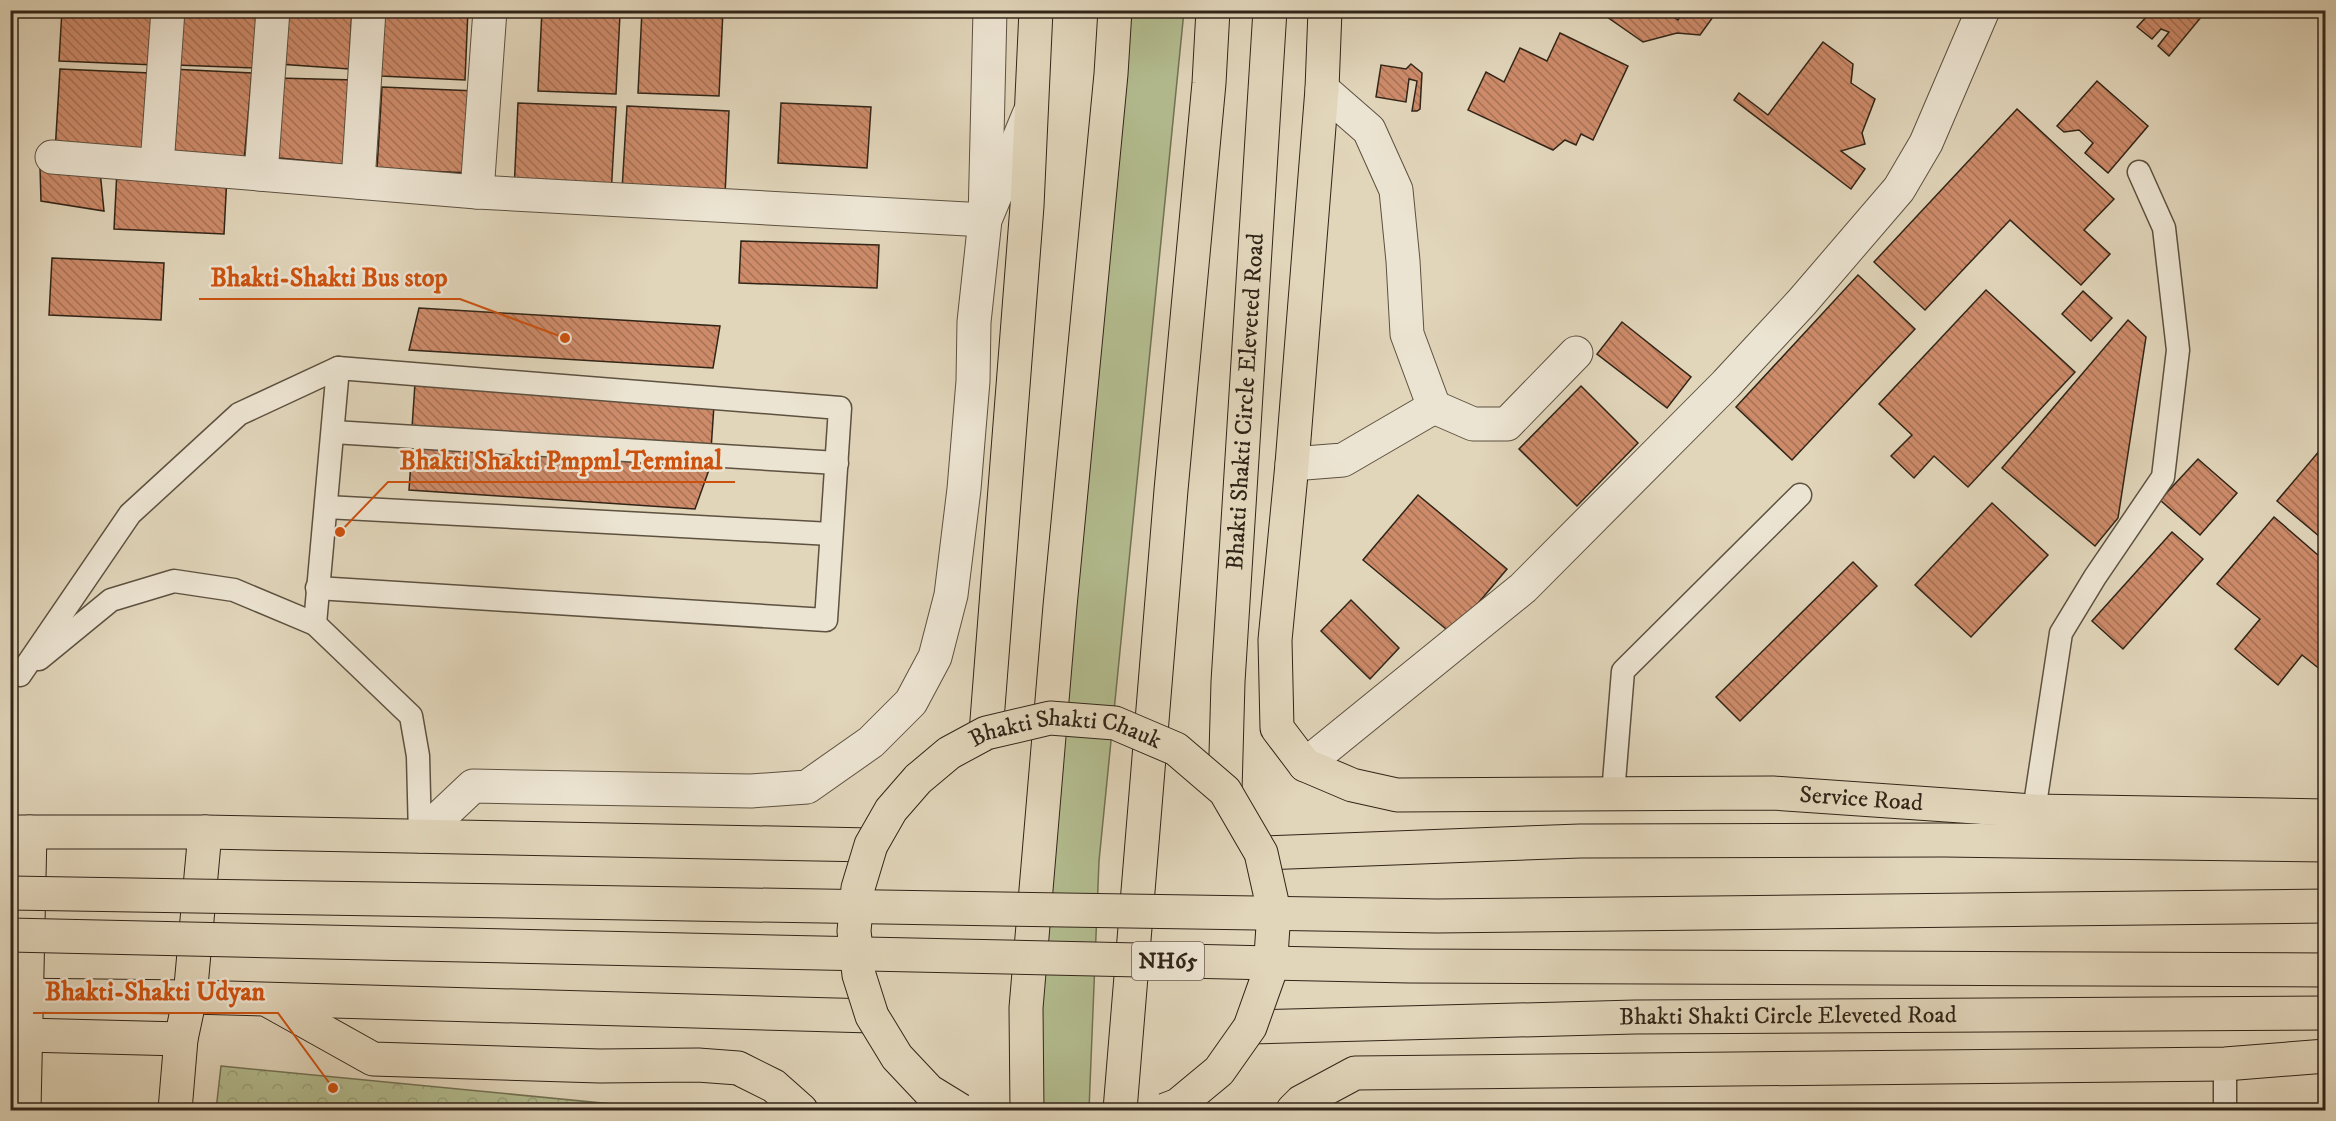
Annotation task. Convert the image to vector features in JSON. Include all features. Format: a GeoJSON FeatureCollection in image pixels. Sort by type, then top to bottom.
{"type":"FeatureCollection","features":[{"type":"Feature","properties":{"kind":"main road"},"geometry":{"type":"LineString","coordinates":[[986,733],[1027,206],[1035,10]]}},
{"type":"Feature","properties":{"kind":"main road"},"geometry":{"type":"LineString","coordinates":[[1027,1110],[1027,996],[1060,606],[1111,74],[1115,10]]}},
{"type":"Feature","properties":{"kind":"main road"},"geometry":{"type":"LineString","coordinates":[[1120,1110],[1170,502],[1209,83],[1213,10]]}},
{"type":"Feature","properties":{"kind":"main road","name":"Bhakti Shakti Circle Eleveted Road"},"geometry":{"type":"LineString","coordinates":[[1226,791],[1228,682],[1270,10]]}},
{"type":"Feature","properties":{"kind":"main road"},"geometry":{"type":"LineString","coordinates":[[1305,765],[1276,728],[1275,640],[1293,464],[1322,89],[1325,10]]}},
{"type":"Feature","properties":{"kind":"main road","name":"Bhakti Shakti Chauk"},"geometry":{"type":"LineString","coordinates":[[960,1110],[924,1101],[872,1016],[859,975],[854,931],[858,888],[871,845],[891,810],[918,779],[950,753],[986,733],[1050,718],[1115,723],[1176,749],[1226,791],[1262,853],[1274,911],[1270,971],[1250,1027],[1219,1071],[1174,1109]]}},
{"type":"Feature","properties":{"kind":"main road","name":"Service Road"},"geometry":{"type":"LineString","coordinates":[[1305,765],[1352,785],[1397,795],[1773,793],[2034,811],[2325,816]]}},
{"type":"Feature","properties":{"kind":"main road"},"geometry":{"type":"LineString","coordinates":[[24,1110],[25,1035],[18,995],[20,832],[205,832],[871,845]]}},
{"type":"Feature","properties":{"kind":"main road"},"geometry":{"type":"LineString","coordinates":[[175,1110],[181,1040],[190,997],[205,832]]}},
{"type":"Feature","properties":{"kind":"main road"},"geometry":{"type":"LineString","coordinates":[[1262,853],[1592,841],[1944,840],[2325,845]]}},
{"type":"Feature","properties":{"kind":"main road","name":"NH65"},"geometry":{"type":"LineString","coordinates":[[10,893],[1437,916],[2325,906]]}},
{"type":"Feature","properties":{"kind":"main road","name":"NH65"},"geometry":{"type":"LineString","coordinates":[[10,935],[1409,966],[2325,970]]}},
{"type":"Feature","properties":{"kind":"main road"},"geometry":{"type":"LineString","coordinates":[[18,995],[190,997],[872,1016]]}},
{"type":"Feature","properties":{"kind":"main road"},"geometry":{"type":"LineString","coordinates":[[266,999],[373,1059],[600,1066],[698,1065],[738,1068],[774,1086],[801,1110]]}},
{"type":"Feature","properties":{"kind":"main road","name":"Bhakti Shakti Circle Eleveted Road"},"geometry":{"type":"LineString","coordinates":[[1250,1027],[1635,1017],[2325,1013]]}},
{"type":"Feature","properties":{"kind":"main road"},"geometry":{"type":"LineString","coordinates":[[25,1035],[181,1040]]}},
{"type":"Feature","properties":{"kind":"main road"},"geometry":{"type":"LineString","coordinates":[[1293,1110],[1301,1102],[1355,1073],[2225,1064],[2325,1056]]}},
{"type":"Feature","properties":{"kind":"street"},"geometry":{"type":"LineString","coordinates":[[157,165],[168,10]]}},
{"type":"Feature","properties":{"kind":"street"},"geometry":{"type":"LineString","coordinates":[[261,174],[273,10]]}},
{"type":"Feature","properties":{"kind":"street"},"geometry":{"type":"LineString","coordinates":[[358,182],[369,10]]}},
{"type":"Feature","properties":{"kind":"street"},"geometry":{"type":"LineString","coordinates":[[477,192],[490,10]]}},
{"type":"Feature","properties":{"kind":"street"},"geometry":{"type":"LineString","coordinates":[[420,836],[473,786],[751,791],[807,787],[871,742],[911,702],[935,657],[951,595],[964,489],[973,381],[974,322],[985,220],[990,10]]}},
{"type":"Feature","properties":{"kind":"street"},"geometry":{"type":"LineString","coordinates":[[1305,765],[1523,588],[1726,384],[1802,302],[1899,189],[1926,142],[1983,10]]}},
{"type":"Feature","properties":{"kind":"street"},"geometry":{"type":"LineString","coordinates":[[1322,89],[1369,130],[1396,190],[1407,334],[1434,407],[1473,424],[1507,424],[1576,353]]}},
{"type":"Feature","properties":{"kind":"street"},"geometry":{"type":"LineString","coordinates":[[985,220],[1031,109]]}},
{"type":"Feature","properties":{"kind":"street"},"geometry":{"type":"LineString","coordinates":[[52,157],[477,192],[985,220]]}},
{"type":"Feature","properties":{"kind":"street"},"geometry":{"type":"LineString","coordinates":[[1293,464],[1343,460],[1434,407]]}},
{"type":"Feature","properties":{"kind":"lane"},"geometry":{"type":"LineString","coordinates":[[2034,811],[2061,633],[2095,577],[2163,477],[2178,350],[2164,228],[2139,172]]}},
{"type":"Feature","properties":{"kind":"lane"},"geometry":{"type":"LineString","coordinates":[[315,624],[338,368]]}},
{"type":"Feature","properties":{"kind":"lane"},"geometry":{"type":"LineString","coordinates":[[15,681],[130,514],[239,414],[338,368],[840,408],[826,620],[317,588]]}},
{"type":"Feature","properties":{"kind":"lane"},"geometry":{"type":"LineString","coordinates":[[333,432],[837,463]]}},
{"type":"Feature","properties":{"kind":"lane"},"geometry":{"type":"LineString","coordinates":[[1613,794],[1623,671],[1800,495]]}},
{"type":"Feature","properties":{"kind":"lane"},"geometry":{"type":"LineString","coordinates":[[326,507],[831,534]]}},
{"type":"Feature","properties":{"kind":"lane"},"geometry":{"type":"LineString","coordinates":[[15,681],[111,600],[174,580],[234,590],[315,624],[411,716],[418,756],[420,836]]}},
{"type":"Feature","properties":{"kind":"lane"},"geometry":{"type":"LineString","coordinates":[[2225,1064],[2225,1110]]}},
{"type":"Feature","properties":{"kind":"green space"},"geometry":{"type":"Polygon","coordinates":[[[1118,11],[1184,11],[1099,861],[1089,1110],[1034,1110],[1118,11]]]}},
{"type":"Feature","properties":{"kind":"green space"},"geometry":{"type":"Polygon","coordinates":[[[221,1066],[674,1110],[216,1110],[221,1066]]]}},
{"type":"Feature","properties":{"kind":"building"},"geometry":{"type":"Polygon","coordinates":[[[62,10],[158,10],[155,65],[59,61],[62,10]]]}},
{"type":"Feature","properties":{"kind":"building"},"geometry":{"type":"Polygon","coordinates":[[[179,10],[257,10],[254,68],[176,65],[179,10]]]}},
{"type":"Feature","properties":{"kind":"building"},"geometry":{"type":"Polygon","coordinates":[[[281,10],[352,10],[349,69],[278,64],[281,10]]]}},
{"type":"Feature","properties":{"kind":"building"},"geometry":{"type":"Polygon","coordinates":[[[385,10],[468,10],[465,80],[381,76],[385,10]]]}},
{"type":"Feature","properties":{"kind":"building"},"geometry":{"type":"Polygon","coordinates":[[[542,10],[620,14],[616,94],[538,91],[542,10]]]}},
{"type":"Feature","properties":{"kind":"building"},"geometry":{"type":"Polygon","coordinates":[[[642,10],[723,10],[719,96],[638,93],[642,10]]]}},
{"type":"Feature","properties":{"kind":"building"},"geometry":{"type":"Polygon","coordinates":[[[1597,10],[1664,10],[1678,20],[1684,10],[1718,10],[1700,35],[1677,33],[1643,42],[1597,10]]]}},
{"type":"Feature","properties":{"kind":"building"},"geometry":{"type":"Polygon","coordinates":[[[2145,10],[2207,10],[2169,56],[2158,46],[2169,32],[2161,29],[2152,39],[2137,27],[2149,14],[2145,10]]]}},
{"type":"Feature","properties":{"kind":"building"},"geometry":{"type":"Polygon","coordinates":[[[1560,33],[1628,66],[1593,140],[1581,134],[1576,145],[1565,140],[1553,150],[1468,110],[1486,72],[1504,82],[1520,48],[1547,61],[1560,33]]]}},
{"type":"Feature","properties":{"kind":"building"},"geometry":{"type":"Polygon","coordinates":[[[1823,42],[1853,64],[1851,83],[1875,99],[1862,133],[1865,144],[1841,151],[1865,169],[1851,189],[1734,100],[1739,93],[1768,115],[1823,42]]]}},
{"type":"Feature","properties":{"kind":"building"},"geometry":{"type":"Polygon","coordinates":[[[1411,64],[1422,73],[1420,109],[1412,111],[1417,81],[1409,79],[1406,102],[1376,97],[1381,65],[1406,69],[1411,64]]]}},
{"type":"Feature","properties":{"kind":"building"},"geometry":{"type":"Polygon","coordinates":[[[60,69],[150,73],[145,156],[55,152],[60,69]]]}},
{"type":"Feature","properties":{"kind":"building"},"geometry":{"type":"Polygon","coordinates":[[[171,69],[252,73],[244,161],[168,156],[171,69]]]}},
{"type":"Feature","properties":{"kind":"building"},"geometry":{"type":"Polygon","coordinates":[[[277,78],[355,80],[350,165],[269,157],[277,78]]]}},
{"type":"Feature","properties":{"kind":"building"},"geometry":{"type":"Polygon","coordinates":[[[2097,81],[2148,126],[2108,173],[2085,153],[2093,143],[2079,130],[2064,132],[2057,126],[2097,81]]]}},
{"type":"Feature","properties":{"kind":"building"},"geometry":{"type":"Polygon","coordinates":[[[382,87],[476,91],[472,173],[377,169],[382,87]]]}},
{"type":"Feature","properties":{"kind":"building"},"geometry":{"type":"Polygon","coordinates":[[[518,103],[616,107],[611,195],[514,191],[518,103]]]}},
{"type":"Feature","properties":{"kind":"building"},"geometry":{"type":"Polygon","coordinates":[[[781,103],[871,107],[867,168],[778,163],[781,103]]]}},
{"type":"Feature","properties":{"kind":"building"},"geometry":{"type":"Polygon","coordinates":[[[627,106],[729,111],[725,195],[622,190],[627,106]]]}},
{"type":"Feature","properties":{"kind":"building"},"geometry":{"type":"Polygon","coordinates":[[[2017,109],[2114,199],[2084,230],[2110,254],[2081,285],[2010,220],[1925,310],[1874,262],[2017,109]]]}},
{"type":"Feature","properties":{"kind":"building"},"geometry":{"type":"Polygon","coordinates":[[[40,167],[100,171],[104,211],[41,201],[40,167]]]}},
{"type":"Feature","properties":{"kind":"building"},"geometry":{"type":"Polygon","coordinates":[[[117,170],[227,175],[224,234],[114,229],[117,170]]]}},
{"type":"Feature","properties":{"kind":"building"},"geometry":{"type":"Polygon","coordinates":[[[741,241],[879,245],[877,288],[739,283],[741,241]]]}},
{"type":"Feature","properties":{"kind":"building"},"geometry":{"type":"Polygon","coordinates":[[[52,258],[164,263],[161,320],[49,315],[52,258]]]}},
{"type":"Feature","properties":{"kind":"building"},"geometry":{"type":"Polygon","coordinates":[[[1858,275],[1915,329],[1792,460],[1736,407],[1858,275]]]}},
{"type":"Feature","properties":{"kind":"building"},"geometry":{"type":"Polygon","coordinates":[[[1986,290],[2075,372],[1968,487],[1934,456],[1914,478],[1891,456],[1912,435],[1879,404],[1986,290]]]}},
{"type":"Feature","properties":{"kind":"building"},"geometry":{"type":"Polygon","coordinates":[[[2083,291],[2112,318],[2091,341],[2062,314],[2083,291]]]}},
{"type":"Feature","properties":{"kind":"building"},"geometry":{"type":"Polygon","coordinates":[[[419,308],[720,326],[713,368],[409,350],[419,308]]]}},
{"type":"Feature","properties":{"kind":"building"},"geometry":{"type":"Polygon","coordinates":[[[2128,320],[2146,337],[2118,518],[2095,546],[2002,468],[2128,320]]]}},
{"type":"Feature","properties":{"kind":"building"},"geometry":{"type":"Polygon","coordinates":[[[1622,322],[1691,377],[1667,408],[1597,354],[1622,322]]]}},
{"type":"Feature","properties":{"kind":"building"},"geometry":{"type":"Polygon","coordinates":[[[415,383],[714,405],[711,450],[412,428],[415,383]]]}},
{"type":"Feature","properties":{"kind":"building"},"geometry":{"type":"Polygon","coordinates":[[[1581,386],[1638,443],[1577,506],[1519,449],[1581,386]]]}},
{"type":"Feature","properties":{"kind":"building"},"geometry":{"type":"Polygon","coordinates":[[[2326,443],[2326,542],[2277,501],[2326,443]]]}},
{"type":"Feature","properties":{"kind":"building"},"geometry":{"type":"Polygon","coordinates":[[[412,447],[710,467],[695,509],[409,490],[412,447]]]}},
{"type":"Feature","properties":{"kind":"building"},"geometry":{"type":"Polygon","coordinates":[[[2198,459],[2237,493],[2200,535],[2160,500],[2198,459]]]}},
{"type":"Feature","properties":{"kind":"building"},"geometry":{"type":"Polygon","coordinates":[[[1418,495],[1507,569],[1452,634],[1363,560],[1418,495]]]}},
{"type":"Feature","properties":{"kind":"building"},"geometry":{"type":"Polygon","coordinates":[[[1992,503],[2048,555],[1971,637],[1915,585],[1992,503]]]}},
{"type":"Feature","properties":{"kind":"building"},"geometry":{"type":"Polygon","coordinates":[[[2274,517],[2326,562],[2326,674],[2302,655],[2278,685],[2235,649],[2260,619],[2217,584],[2274,517]]]}},
{"type":"Feature","properties":{"kind":"building"},"geometry":{"type":"Polygon","coordinates":[[[2172,532],[2203,559],[2123,649],[2092,621],[2172,532]]]}},
{"type":"Feature","properties":{"kind":"building"},"geometry":{"type":"Polygon","coordinates":[[[1853,562],[1877,586],[1740,721],[1716,697],[1853,562]]]}},
{"type":"Feature","properties":{"kind":"building"},"geometry":{"type":"Polygon","coordinates":[[[1351,600],[1399,648],[1370,679],[1321,631],[1351,600]]]}},
{"type":"Feature","properties":{"kind":"place","name":"Bhakti-Shakti Bus stop"},"geometry":{"type":"Point","coordinates":[565,338]}},
{"type":"Feature","properties":{"kind":"place","name":"Bhakti Shakti Pmpml Terminal"},"geometry":{"type":"Point","coordinates":[340,532]}},
{"type":"Feature","properties":{"kind":"place","name":"Bhakti-Shakti Udyan"},"geometry":{"type":"Point","coordinates":[333,1088]}}]}
